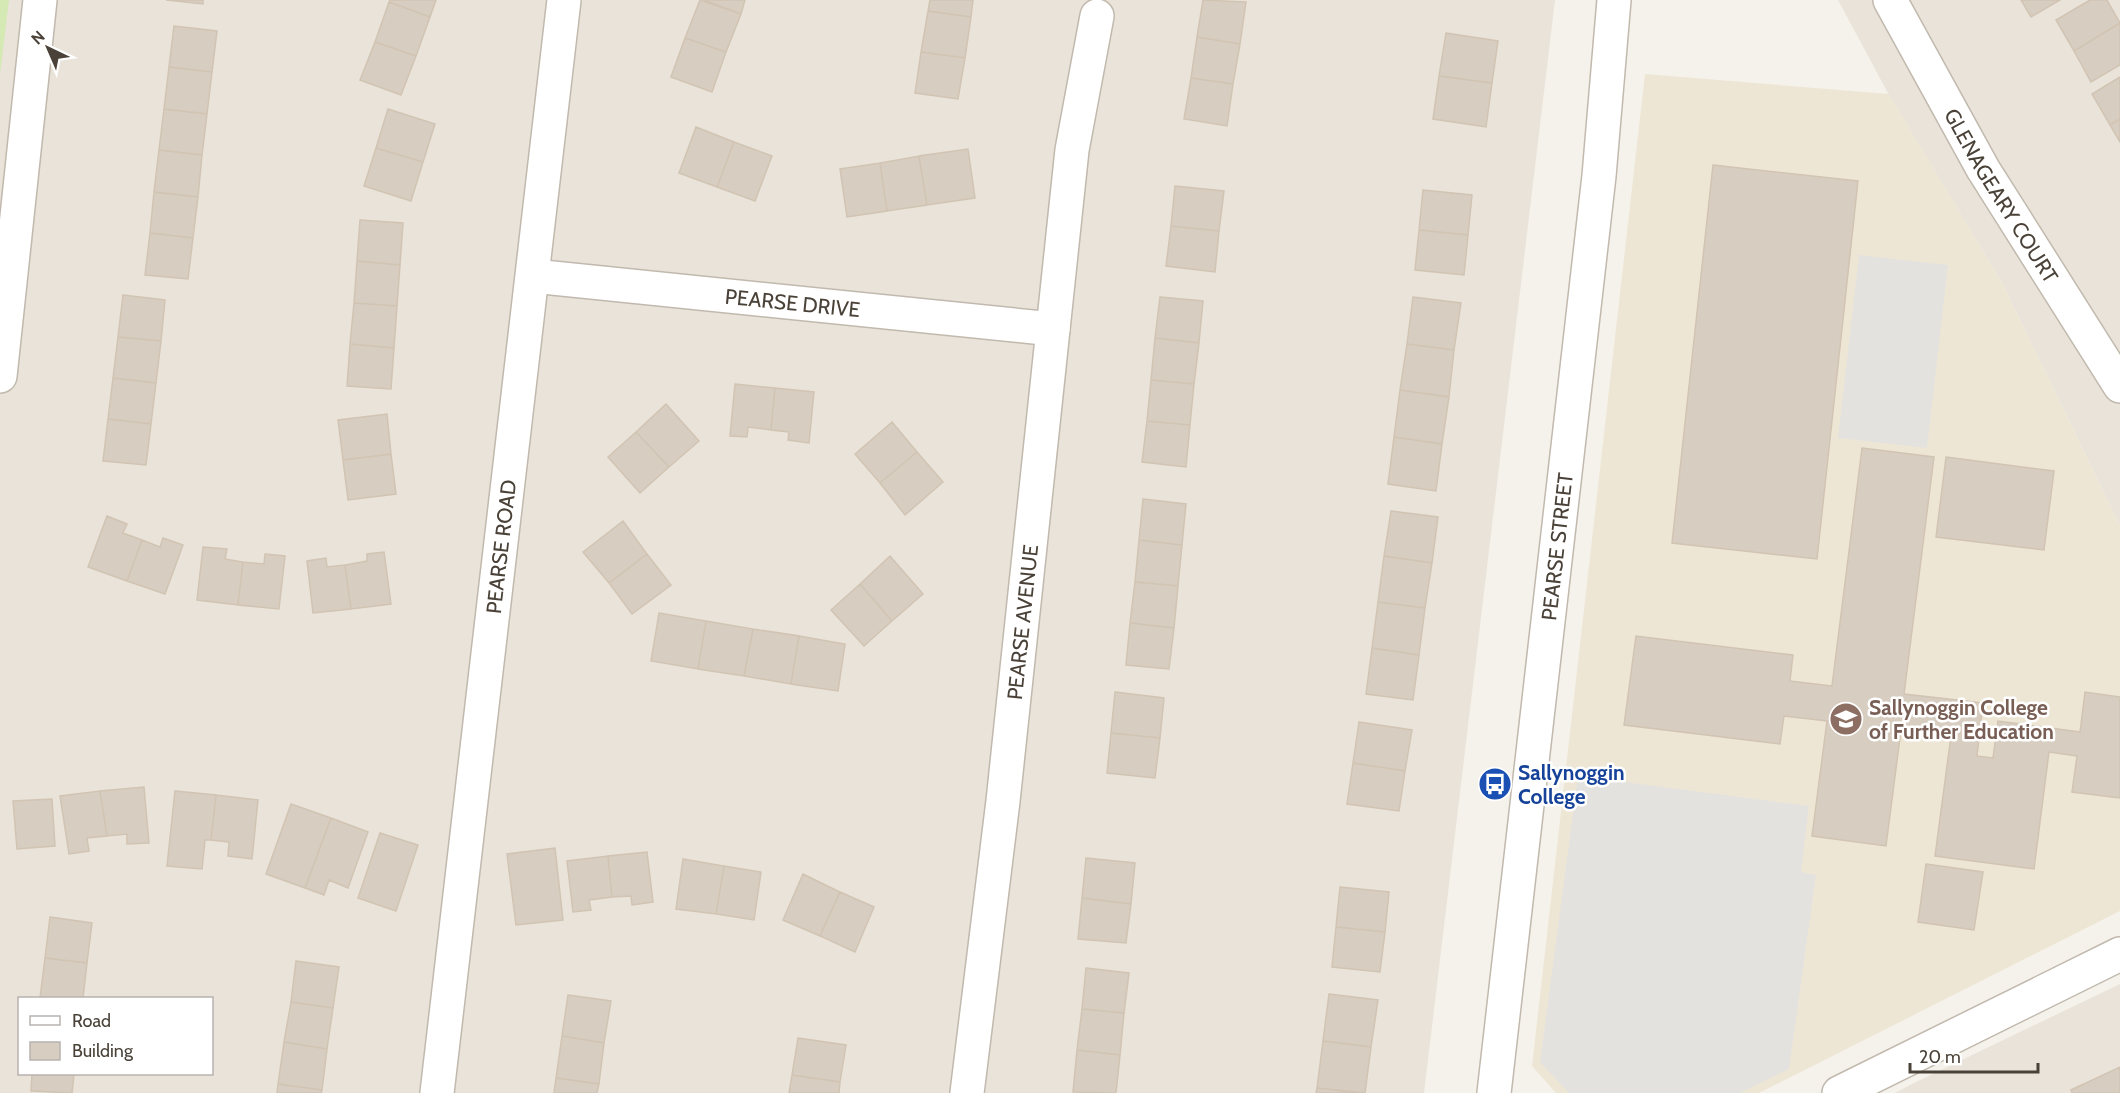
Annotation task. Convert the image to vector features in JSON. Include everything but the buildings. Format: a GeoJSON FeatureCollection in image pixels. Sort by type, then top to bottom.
{"type":"FeatureCollection","features":[{"type":"Feature","properties":{"kind":"street"},"geometry":{"type":"LineString","coordinates":[[0,376],[40,0]]}},
{"type":"Feature","properties":{"kind":"street","name":"PEARSE ROAD"},"geometry":{"type":"LineString","coordinates":[[437,1093],[564,0]]}},
{"type":"Feature","properties":{"kind":"street","name":"PEARSE STREET"},"geometry":{"type":"LineString","coordinates":[[1494,1093],[1599,176],[1614,0]]}},
{"type":"Feature","properties":{"kind":"street","name":"GLENAGEARY COURT"},"geometry":{"type":"LineString","coordinates":[[1890,0],[1983,169],[2120,386]]}},
{"type":"Feature","properties":{"kind":"street","name":"PEARSE AVENUE"},"geometry":{"type":"LineString","coordinates":[[967,1093],[1004,789],[1072,150],[1097,16]]}},
{"type":"Feature","properties":{"kind":"street","name":"PEARSE DRIVE"},"geometry":{"type":"LineString","coordinates":[[533,276],[1053,329]]}},
{"type":"Feature","properties":{"kind":"street"},"geometry":{"type":"LineString","coordinates":[[1842,1093],[2120,954]]}},
{"type":"Feature","properties":{"kind":"shaded area"},"geometry":{"type":"Polygon","coordinates":[[[0,0],[1555,0],[1424,1093],[0,1093],[0,0]]]}},
{"type":"Feature","properties":{"kind":"shaded area"},"geometry":{"type":"Polygon","coordinates":[[[1838,0],[2120,0],[2120,526],[2002,283],[1889,95],[1838,0]]]}},
{"type":"Feature","properties":{"kind":"shaded area","name":"Sallynoggin College of Further Education"},"geometry":{"type":"Polygon","coordinates":[[[1645,74],[1889,94],[2002,283],[2120,526],[2120,911],[1759,1093],[1556,1093],[1532,1066],[1645,74]]]}},
{"type":"Feature","properties":{"kind":"shaded area"},"geometry":{"type":"Polygon","coordinates":[[[1859,255],[1948,265],[1927,448],[1838,438],[1859,255]]]}},
{"type":"Feature","properties":{"kind":"shaded area"},"geometry":{"type":"Polygon","coordinates":[[[1578,776],[1809,806],[1801,872],[1816,875],[1789,1069],[1740,1093],[1569,1093],[1540,1062],[1578,776]]]}},
{"type":"Feature","properties":{"kind":"shaded area"},"geometry":{"type":"Polygon","coordinates":[[[2120,984],[2120,1093],[1895,1093],[1914,1083],[2120,984]]]}},
{"type":"Feature","properties":{"kind":"green space"},"geometry":{"type":"Polygon","coordinates":[[[0,0],[9,0],[0,75],[0,0]]]}},
{"type":"Feature","properties":{"kind":"place","name":"Sallynoggin College of Further Education"},"geometry":{"type":"Point","coordinates":[1846,719]}},
{"type":"Feature","properties":{"kind":"place","name":"Sallynoggin College"},"geometry":{"type":"Point","coordinates":[1495,784]}}]}
